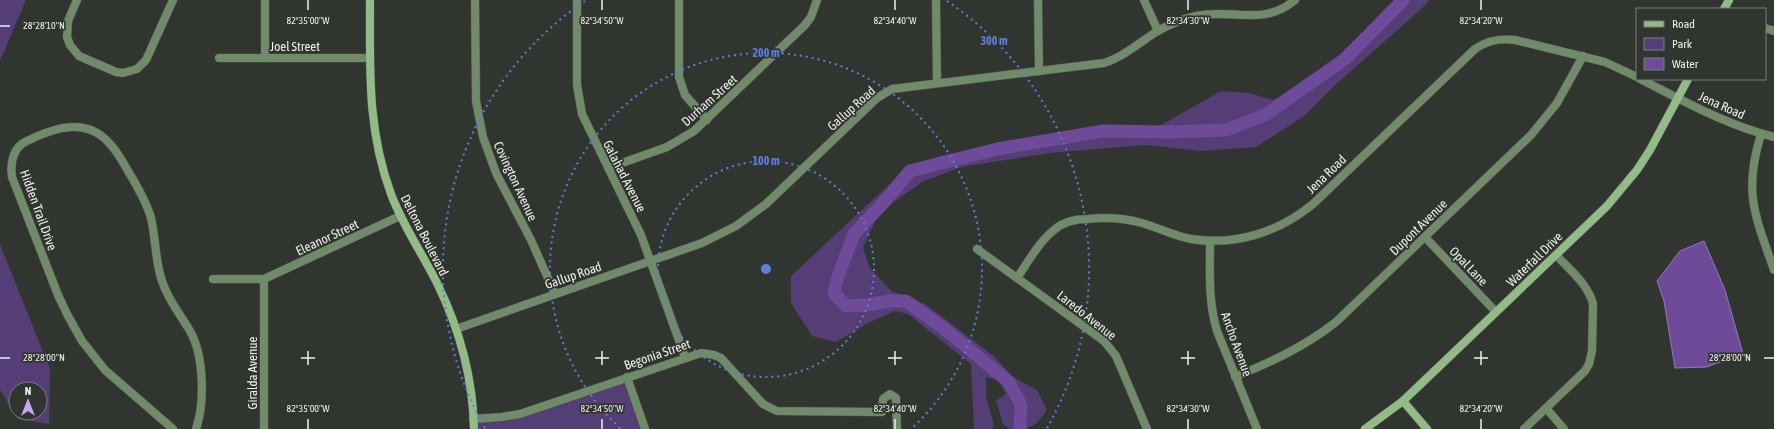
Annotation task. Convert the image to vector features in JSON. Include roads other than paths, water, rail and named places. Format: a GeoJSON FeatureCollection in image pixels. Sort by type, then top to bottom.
{"type":"FeatureCollection","features":[{"type":"Feature","properties":{"kind":"street"},"geometry":{"type":"LineString","coordinates":[[77,0],[66,29],[70,44],[79,56],[116,72],[123,73],[137,69],[146,60],[173,0]]}},
{"type":"Feature","properties":{"kind":"street"},"geometry":{"type":"LineString","coordinates":[[264,58],[265,0]]}},
{"type":"Feature","properties":{"kind":"street","name":"Deltona Boulevard"},"geometry":{"type":"LineString","coordinates":[[370,0],[370,101],[378,149],[384,172],[400,216],[437,283],[456,329],[468,374],[474,429]]}},
{"type":"Feature","properties":{"kind":"street","name":"Covington Avenue"},"geometry":{"type":"LineString","coordinates":[[475,0],[476,101],[483,138],[496,173],[531,240],[555,294]]}},
{"type":"Feature","properties":{"kind":"street","name":"Galahad Avenue"},"geometry":{"type":"LineString","coordinates":[[577,0],[577,85],[579,99],[587,127],[630,211],[651,261],[684,357]]}},
{"type":"Feature","properties":{"kind":"street"},"geometry":{"type":"LineString","coordinates":[[679,0],[679,77],[685,95],[707,120]]}},
{"type":"Feature","properties":{"kind":"street","name":"Durham Street"},"geometry":{"type":"LineString","coordinates":[[608,168],[667,147],[694,132],[805,25],[811,17],[817,0]]}},
{"type":"Feature","properties":{"kind":"street"},"geometry":{"type":"LineString","coordinates":[[936,0],[937,83]]}},
{"type":"Feature","properties":{"kind":"street"},"geometry":{"type":"LineString","coordinates":[[1038,0],[1039,71]]}},
{"type":"Feature","properties":{"kind":"street"},"geometry":{"type":"LineString","coordinates":[[1144,0],[1158,31]]}},
{"type":"Feature","properties":{"kind":"street","name":"Gallup Road"},"geometry":{"type":"LineString","coordinates":[[456,329],[702,243],[736,226],[752,215],[778,193],[877,98],[900,87],[1104,63],[1113,60],[1158,31],[1196,16],[1225,13],[1252,16],[1272,14],[1288,6],[1295,0]]}},
{"type":"Feature","properties":{"kind":"street","name":"Jena Road"},"geometry":{"type":"LineString","coordinates":[[1017,278],[1047,236],[1054,229],[1062,224],[1077,219],[1101,218],[1129,220],[1177,236],[1210,240],[1243,238],[1259,235],[1274,229],[1301,214],[1481,45],[1498,39],[1515,40],[1583,56],[1605,62],[1636,77]]}},
{"type":"Feature","properties":{"kind":"street","name":"Dupont Avenue"},"geometry":{"type":"LineString","coordinates":[[1236,377],[1285,355],[1321,334],[1336,322],[1544,121],[1557,103],[1583,56]]}},
{"type":"Feature","properties":{"kind":"street","name":"Joel Street"},"geometry":{"type":"LineString","coordinates":[[219,58],[370,58]]}},
{"type":"Feature","properties":{"kind":"street","name":"Jena Road"},"geometry":{"type":"LineString","coordinates":[[1642,80],[1713,116],[1761,134],[1774,137]]}},
{"type":"Feature","properties":{"kind":"street","name":"Waterfall Drive"},"geometry":{"type":"LineString","coordinates":[[1365,429],[1403,401],[1607,206],[1625,185],[1650,150],[1687,80]]}},
{"type":"Feature","properties":{"kind":"street","name":"Hidden Trail Drive"},"geometry":{"type":"LineString","coordinates":[[173,429],[106,370],[82,340],[66,314],[12,177],[11,163],[13,156],[26,141],[62,127],[79,126],[89,128],[98,133],[112,145],[138,188],[150,216],[158,268],[162,282],[174,308],[190,331],[198,352],[200,363],[201,398],[196,429]]}},
{"type":"Feature","properties":{"kind":"street"},"geometry":{"type":"LineString","coordinates":[[1761,134],[1753,160],[1751,190],[1756,217],[1774,270]]}},
{"type":"Feature","properties":{"kind":"street","name":"Eleanor Street"},"geometry":{"type":"LineString","coordinates":[[213,279],[264,279],[400,216]]}},
{"type":"Feature","properties":{"kind":"street","name":"Opal Lane"},"geometry":{"type":"LineString","coordinates":[[1425,237],[1496,312]]}},
{"type":"Feature","properties":{"kind":"street","name":"Ancho Avenue"},"geometry":{"type":"LineString","coordinates":[[1210,240],[1209,285],[1212,316],[1257,429]]}},
{"type":"Feature","properties":{"kind":"street","name":"Laredo Avenue"},"geometry":{"type":"LineString","coordinates":[[977,249],[1104,341],[1111,348],[1116,356],[1147,429]]}},
{"type":"Feature","properties":{"kind":"street"},"geometry":{"type":"LineString","coordinates":[[1524,429],[1584,371],[1589,364],[1592,350],[1593,304],[1591,296],[1584,285],[1556,255]]}},
{"type":"Feature","properties":{"kind":"street","name":"Giralda Avenue"},"geometry":{"type":"LineString","coordinates":[[264,279],[264,429]]}},
{"type":"Feature","properties":{"kind":"street","name":"Begonia Street"},"geometry":{"type":"LineString","coordinates":[[473,419],[520,414],[695,353],[707,353],[721,358],[763,404],[777,411],[882,412],[882,399],[890,394],[896,398],[897,429]]}},
{"type":"Feature","properties":{"kind":"street"},"geometry":{"type":"LineString","coordinates":[[627,377],[645,429]]}},
{"type":"Feature","properties":{"kind":"street"},"geometry":{"type":"LineString","coordinates":[[1403,401],[1428,429]]}},
{"type":"Feature","properties":{"kind":"street"},"geometry":{"type":"LineString","coordinates":[[1546,408],[1564,429]]}},
{"type":"Feature","properties":{"kind":"water"},"geometry":{"type":"Polygon","coordinates":[[[1704,241],[1725,290],[1743,354],[1706,367],[1675,368],[1664,301],[1657,281],[1680,251],[1704,241]]]}},
{"type":"Feature","properties":{"kind":"waterway"},"geometry":{"type":"LineString","coordinates":[[1020,429],[1021,405],[1009,382],[942,327],[906,301],[889,301],[867,305],[846,306],[834,293],[838,276],[854,234],[910,171],[997,149],[1103,131],[1170,132],[1226,130],[1265,115],[1345,59],[1403,0]]}}]}
